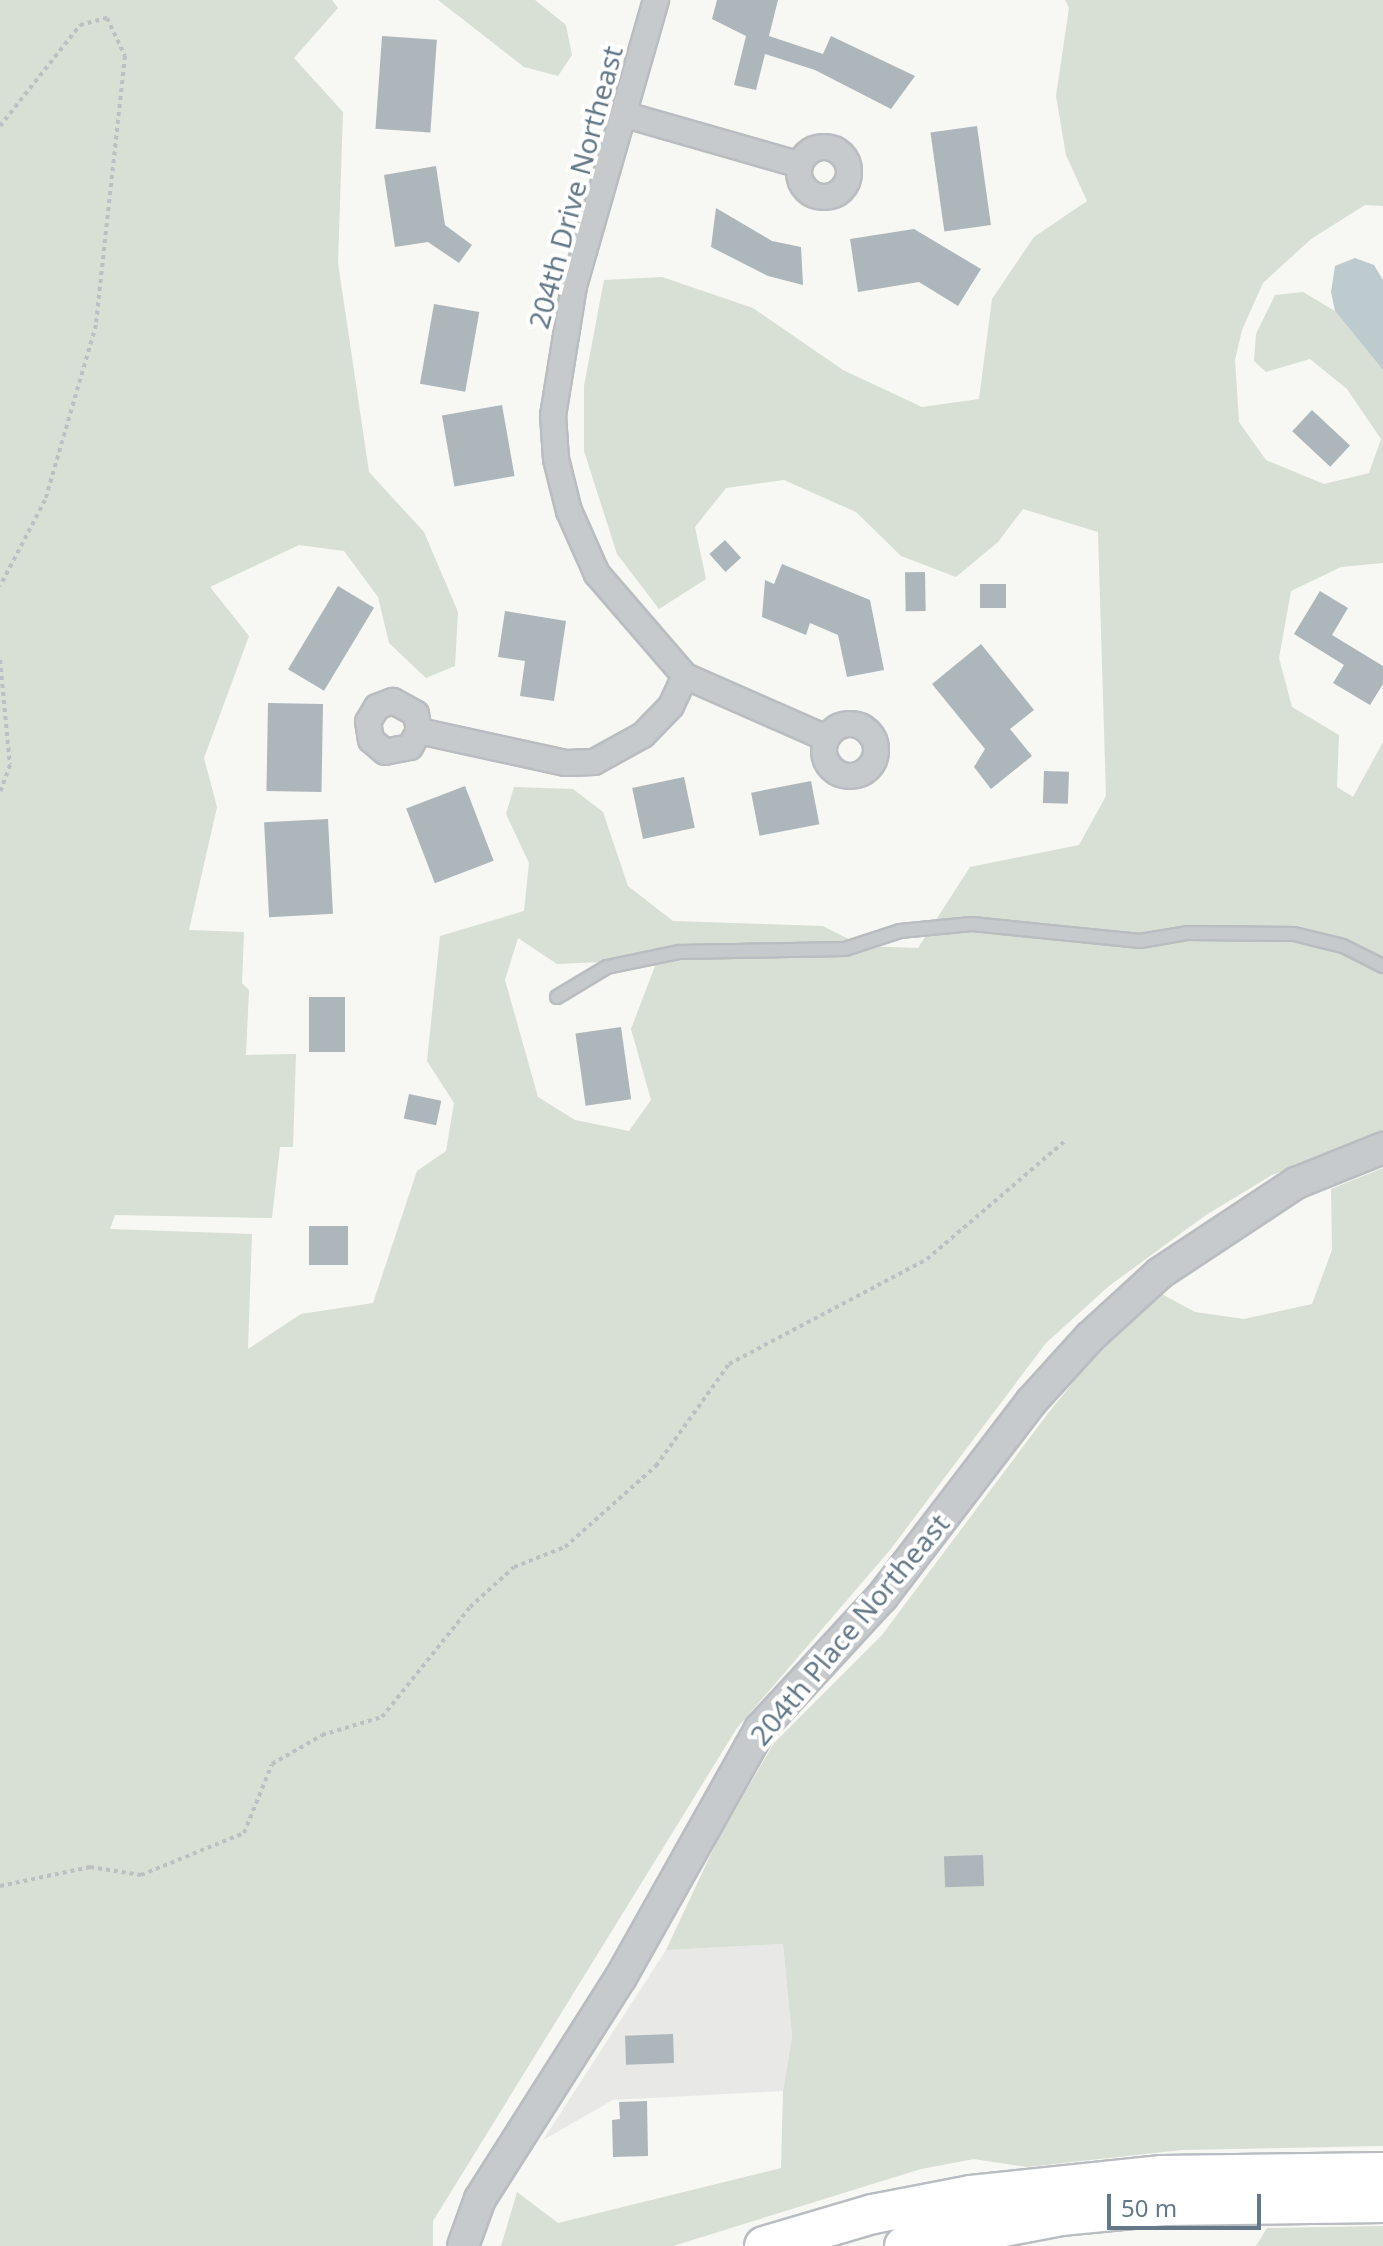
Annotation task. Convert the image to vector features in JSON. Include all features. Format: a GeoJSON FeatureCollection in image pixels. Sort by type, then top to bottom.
{"type":"FeatureCollection","features":[{"type":"Feature","properties":{"kind":"main road"},"geometry":{"type":"LineString","coordinates":[[764,2246],[873,2214],[971,2195],[1162,2175],[1383,2172]]}},
{"type":"Feature","properties":{"kind":"main road"},"geometry":{"type":"LineString","coordinates":[[904,2246],[1061,2216],[1120,2210],[1383,2203]]}},
{"type":"Feature","properties":{"kind":"street","name":"204th Drive Northeast"},"geometry":{"type":"LineString","coordinates":[[656,0],[626,115],[574,286],[553,415],[556,459],[569,511],[597,574],[685,676],[826,738]]}},
{"type":"Feature","properties":{"kind":"street"},"geometry":{"type":"LineString","coordinates":[[626,115],[800,165]]}},
{"type":"Feature","properties":{"kind":"street"},"geometry":{"type":"LineString","coordinates":[[419,731],[566,763],[594,762],[643,735],[671,706],[685,676]]}},
{"type":"Feature","properties":{"kind":"street","name":"204th Place Northeast"},"geometry":{"type":"LineString","coordinates":[[463,2246],[480,2199],[621,1977],[760,1729],[882,1597],[1031,1402],[1090,1337],[1160,1273],[1296,1183],[1383,1148]]}},
{"type":"Feature","properties":{"kind":"lane"},"geometry":{"type":"LineString","coordinates":[[557,997],[607,967],[679,952],[845,949],[900,931],[972,924],[1140,941],[1188,933],[1294,934],[1343,946],[1383,966]]}},
{"type":"Feature","properties":{"kind":"path"},"geometry":{"type":"LineString","coordinates":[[0,126],[80,25],[107,18],[125,56],[96,325],[45,500],[0,586]]}},
{"type":"Feature","properties":{"kind":"path"},"geometry":{"type":"LineString","coordinates":[[0,660],[10,765],[0,792]]}},
{"type":"Feature","properties":{"kind":"path"},"geometry":{"type":"LineString","coordinates":[[0,1886],[90,1867],[141,1875],[244,1833],[272,1764],[322,1735],[382,1717],[470,1607],[514,1567],[565,1547],[656,1466],[729,1364],[927,1259],[1064,1142]]}},
{"type":"Feature","properties":{"kind":"shaded area"},"geometry":{"type":"Polygon","coordinates":[[[0,0],[332,0],[338,8],[294,58],[343,112],[338,263],[369,472],[424,532],[458,612],[455,666],[426,678],[389,643],[378,597],[344,551],[299,545],[210,587],[249,636],[204,758],[217,807],[189,930],[244,932],[242,983],[249,990],[246,1055],[296,1054],[293,1147],[280,1147],[272,1218],[115,1215],[110,1229],[252,1234],[248,1349],[301,1314],[373,1303],[417,1171],[446,1151],[454,1103],[427,1061],[440,936],[524,911],[529,863],[506,814],[514,787],[573,789],[603,812],[628,886],[673,921],[823,926],[862,946],[918,948],[970,867],[1079,845],[1106,796],[1098,532],[1023,509],[998,542],[956,577],[901,556],[856,512],[784,480],[726,488],[695,527],[706,579],[659,609],[617,554],[584,451],[584,386],[604,280],[662,277],[753,308],[843,370],[922,407],[979,399],[992,299],[1034,237],[1087,201],[1066,155],[1056,96],[1069,8],[1065,0],[1383,0],[1383,206],[1365,205],[1311,239],[1263,283],[1242,330],[1235,360],[1239,422],[1266,460],[1324,484],[1369,473],[1381,439],[1347,389],[1310,359],[1266,372],[1254,361],[1256,334],[1275,295],[1303,292],[1335,311],[1383,370],[1383,563],[1341,567],[1291,591],[1279,658],[1292,707],[1339,735],[1337,787],[1353,797],[1383,742],[1383,1135],[1272,1175],[1206,1215],[1109,1286],[1046,1343],[890,1550],[737,1728],[433,2221],[433,2246],[0,2246],[0,0]],[[518,938],[505,980],[538,1097],[575,1120],[629,1131],[651,1100],[631,1029],[655,966],[624,961],[557,964],[518,938]]]}},
{"type":"Feature","properties":{"kind":"shaded area"},"geometry":{"type":"Polygon","coordinates":[[[438,0],[535,0],[566,25],[572,55],[558,76],[524,67],[438,0]]]}},
{"type":"Feature","properties":{"kind":"shaded area"},"geometry":{"type":"Polygon","coordinates":[[[1355,258],[1374,265],[1383,280],[1383,370],[1335,311],[1331,292],[1335,266],[1355,258]]]}},
{"type":"Feature","properties":{"kind":"shaded area"},"geometry":{"type":"Polygon","coordinates":[[[1383,1168],[1383,2146],[1182,2150],[1027,2167],[974,2159],[921,2169],[673,2246],[501,2246],[517,2192],[558,2223],[781,2168],[783,2091],[792,2037],[783,1944],[666,1950],[718,1839],[774,1743],[882,1635],[1049,1412],[1100,1349],[1158,1292],[1195,1312],[1244,1319],[1312,1304],[1332,1250],[1331,1189],[1383,1168]]]}},
{"type":"Feature","properties":{"kind":"shaded area"},"geometry":{"type":"Polygon","coordinates":[[[783,1944],[792,2037],[783,2091],[613,2100],[543,2140],[666,1950],[783,1944]]]}},
{"type":"Feature","properties":{"kind":"shaded area"},"geometry":{"type":"Polygon","coordinates":[[[1383,2226],[1383,2246],[1256,2246],[1267,2228],[1383,2226]]]}},
{"type":"Feature","properties":{"kind":"building"},"geometry":{"type":"Polygon","coordinates":[[[717,0],[778,0],[769,36],[823,54],[831,36],[915,76],[891,109],[815,70],[765,54],[756,90],[734,85],[746,36],[712,19],[717,0]]]}},
{"type":"Feature","properties":{"kind":"building"},"geometry":{"type":"Polygon","coordinates":[[[382,36],[437,40],[430,133],[376,129],[382,36]]]}},
{"type":"Feature","properties":{"kind":"building"},"geometry":{"type":"Polygon","coordinates":[[[977,126],[991,225],[944,232],[930,133],[977,126]]]}},
{"type":"Feature","properties":{"kind":"building"},"geometry":{"type":"Polygon","coordinates":[[[436,166],[445,225],[472,245],[459,263],[428,242],[395,247],[384,175],[436,166]]]}},
{"type":"Feature","properties":{"kind":"building"},"geometry":{"type":"Polygon","coordinates":[[[716,208],[772,241],[801,247],[803,285],[768,276],[711,247],[716,208]]]}},
{"type":"Feature","properties":{"kind":"building"},"geometry":{"type":"Polygon","coordinates":[[[914,229],[981,269],[958,306],[919,282],[858,292],[850,239],[914,229]]]}},
{"type":"Feature","properties":{"kind":"building"},"geometry":{"type":"Polygon","coordinates":[[[434,304],[479,312],[465,392],[420,384],[434,304]]]}},
{"type":"Feature","properties":{"kind":"building"},"geometry":{"type":"Polygon","coordinates":[[[502,405],[515,476],[454,486],[442,416],[502,405]]]}},
{"type":"Feature","properties":{"kind":"building"},"geometry":{"type":"Polygon","coordinates":[[[1312,410],[1350,445],[1330,467],[1292,431],[1312,410]]]}},
{"type":"Feature","properties":{"kind":"building"},"geometry":{"type":"Polygon","coordinates":[[[725,540],[741,558],[725,572],[709,554],[725,540]]]}},
{"type":"Feature","properties":{"kind":"building"},"geometry":{"type":"Polygon","coordinates":[[[782,564],[870,600],[884,670],[847,677],[838,635],[810,623],[806,635],[762,617],[765,580],[774,584],[782,564]]]}},
{"type":"Feature","properties":{"kind":"building"},"geometry":{"type":"Polygon","coordinates":[[[905,572],[925,572],[926,611],[906,611],[905,572]]]}},
{"type":"Feature","properties":{"kind":"building"},"geometry":{"type":"Polygon","coordinates":[[[980,584],[1006,584],[1006,608],[980,608],[980,584]]]}},
{"type":"Feature","properties":{"kind":"building"},"geometry":{"type":"Polygon","coordinates":[[[338,586],[374,608],[324,691],[288,669],[338,586]]]}},
{"type":"Feature","properties":{"kind":"building"},"geometry":{"type":"Polygon","coordinates":[[[1320,591],[1348,608],[1332,635],[1383,666],[1383,684],[1370,705],[1333,683],[1344,665],[1294,634],[1320,591]]]}},
{"type":"Feature","properties":{"kind":"building"},"geometry":{"type":"Polygon","coordinates":[[[505,611],[566,621],[554,701],[520,696],[525,661],[498,657],[505,611]]]}},
{"type":"Feature","properties":{"kind":"building"},"geometry":{"type":"Polygon","coordinates":[[[981,644],[1034,710],[1010,729],[1032,756],[991,789],[974,767],[985,749],[932,684],[981,644]]]}},
{"type":"Feature","properties":{"kind":"building"},"geometry":{"type":"Polygon","coordinates":[[[268,703],[323,704],[321,792],[266,791],[268,703]]]}},
{"type":"Feature","properties":{"kind":"building"},"geometry":{"type":"Polygon","coordinates":[[[1044,771],[1069,772],[1068,804],[1043,803],[1044,771]]]}},
{"type":"Feature","properties":{"kind":"building"},"geometry":{"type":"Polygon","coordinates":[[[684,777],[695,828],[643,839],[632,788],[684,777]]]}},
{"type":"Feature","properties":{"kind":"building"},"geometry":{"type":"Polygon","coordinates":[[[811,781],[819,824],[760,836],[751,793],[811,781]]]}},
{"type":"Feature","properties":{"kind":"building"},"geometry":{"type":"Polygon","coordinates":[[[465,786],[494,861],[435,883],[406,809],[465,786]]]}},
{"type":"Feature","properties":{"kind":"building"},"geometry":{"type":"Polygon","coordinates":[[[328,819],[333,914],[269,917],[264,822],[328,819]]]}},
{"type":"Feature","properties":{"kind":"building"},"geometry":{"type":"Polygon","coordinates":[[[309,997],[345,997],[345,1052],[309,1052],[309,997]]]}},
{"type":"Feature","properties":{"kind":"building"},"geometry":{"type":"Polygon","coordinates":[[[621,1027],[631,1099],[586,1106],[575,1033],[621,1027]]]}},
{"type":"Feature","properties":{"kind":"building"},"geometry":{"type":"Polygon","coordinates":[[[409,1094],[441,1101],[436,1125],[404,1118],[409,1094]]]}},
{"type":"Feature","properties":{"kind":"building"},"geometry":{"type":"Polygon","coordinates":[[[309,1226],[348,1226],[348,1265],[309,1265],[309,1226]]]}},
{"type":"Feature","properties":{"kind":"building"},"geometry":{"type":"Polygon","coordinates":[[[983,1855],[984,1886],[945,1887],[944,1856],[983,1855]]]}},
{"type":"Feature","properties":{"kind":"building"},"geometry":{"type":"Polygon","coordinates":[[[673,2034],[674,2063],[626,2065],[625,2036],[673,2034]]]}},
{"type":"Feature","properties":{"kind":"building"},"geometry":{"type":"Polygon","coordinates":[[[647,2101],[648,2156],[613,2157],[612,2120],[620,2119],[619,2102],[647,2101]]]}}]}
